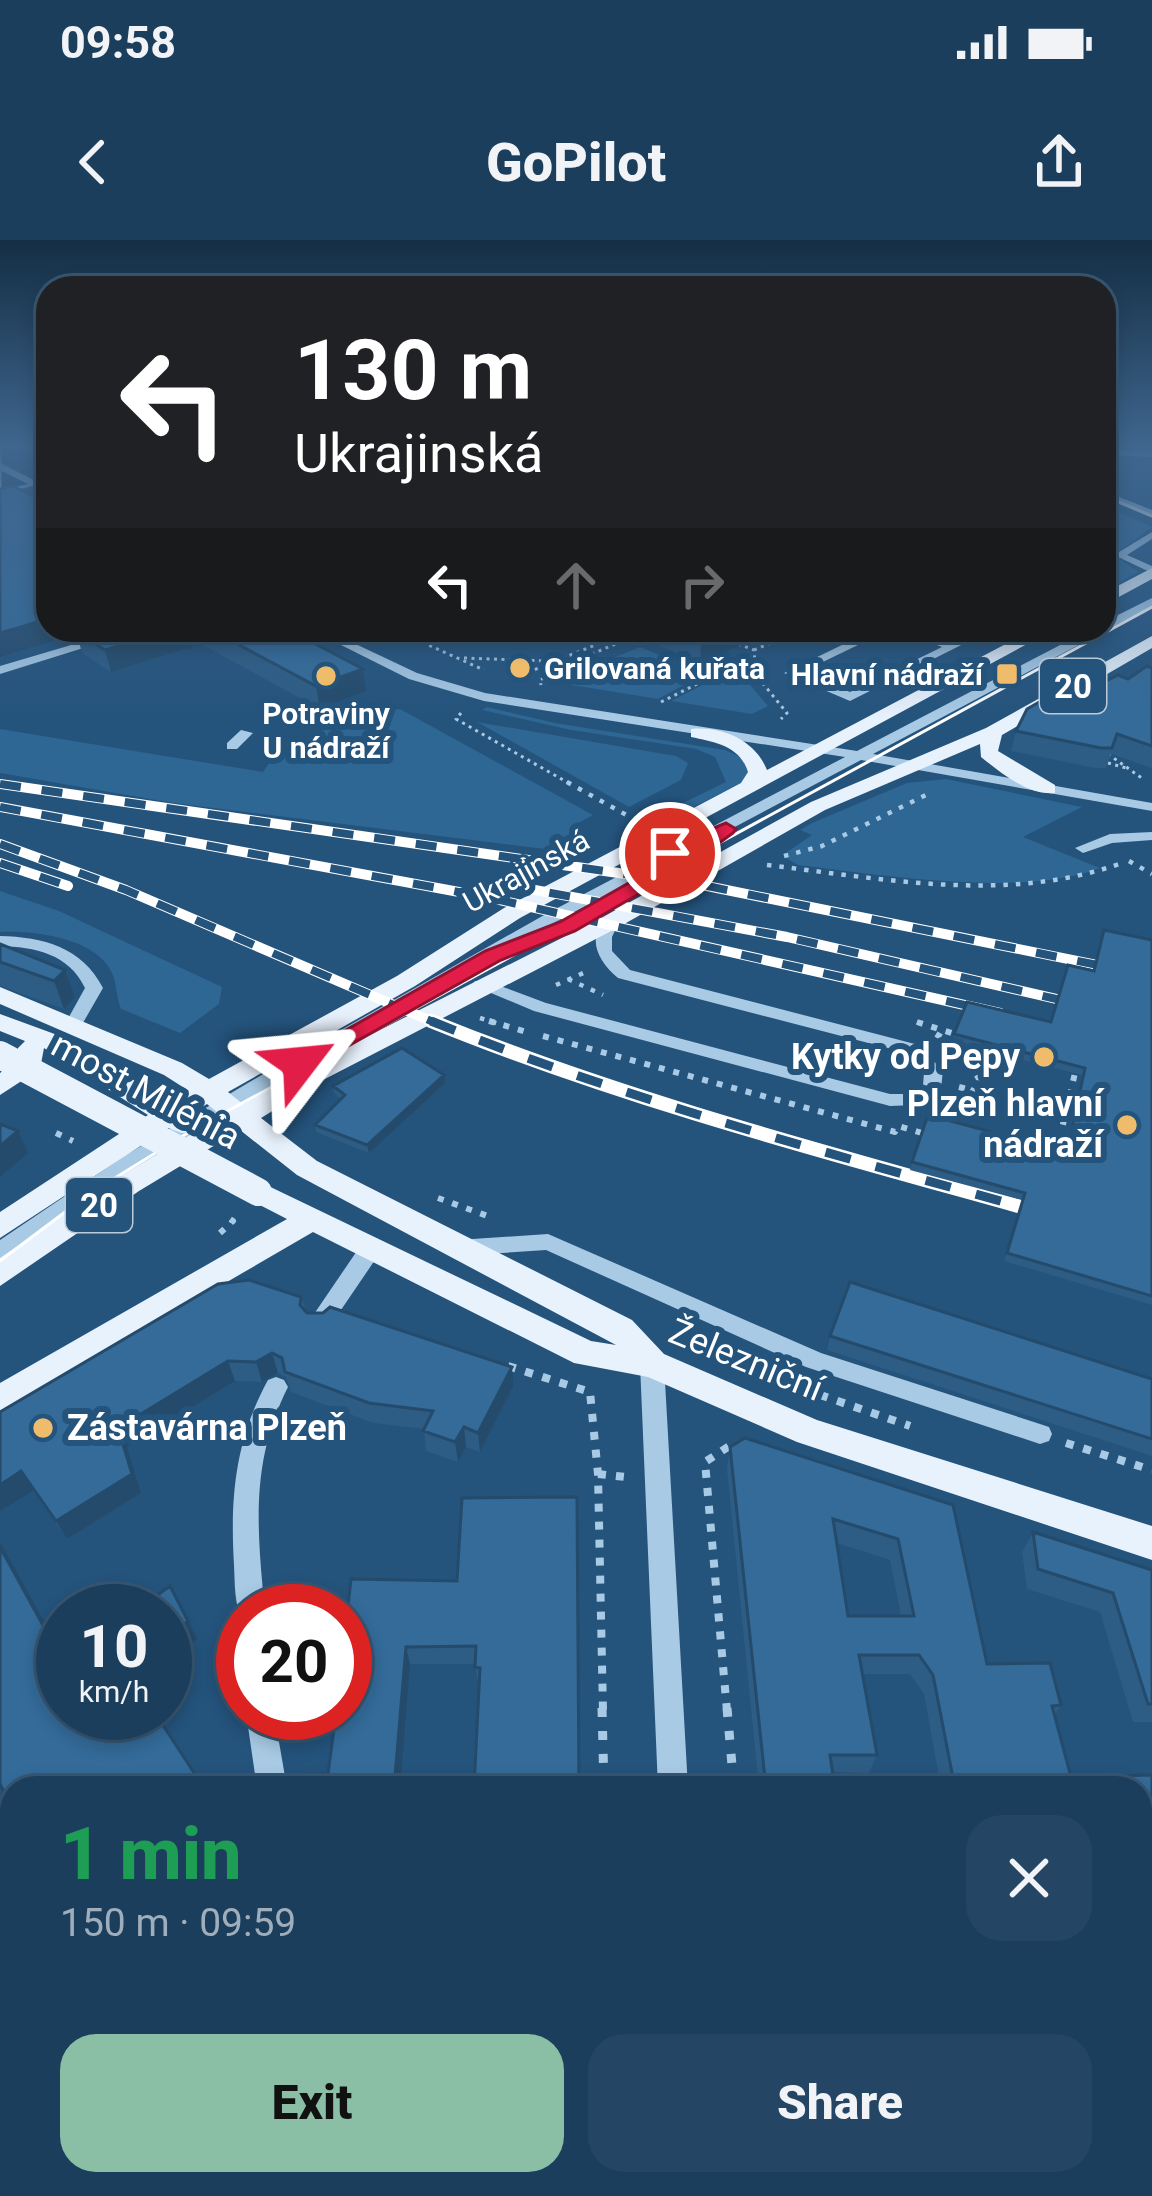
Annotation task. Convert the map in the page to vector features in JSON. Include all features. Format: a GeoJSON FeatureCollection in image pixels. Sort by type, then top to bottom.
{"type":"FeatureCollection","features":[{"type":"Feature","properties":{"kind":"main road"},"geometry":{"type":"LineString","coordinates":[[1116,594],[1152,572]]}},
{"type":"Feature","properties":{"kind":"main road","name":"20"},"geometry":{"type":"LineString","coordinates":[[0,1227],[224,1103],[611,922],[818,806],[993,732],[1152,641]]}},
{"type":"Feature","properties":{"kind":"main road","name":"Ukrajinská"},"geometry":{"type":"LineString","coordinates":[[224,1103],[512,913],[1022,642]]}},
{"type":"Feature","properties":{"kind":"main road"},"geometry":{"type":"LineString","coordinates":[[993,732],[988,753],[1048,789]]}},
{"type":"Feature","properties":{"kind":"main road"},"geometry":{"type":"LineString","coordinates":[[698,734],[723,738],[750,753],[758,772],[750,785]]}},
{"type":"Feature","properties":{"kind":"main road"},"geometry":{"type":"LineString","coordinates":[[481,985],[512,913]]}},
{"type":"Feature","properties":{"kind":"main road"},"geometry":{"type":"LineString","coordinates":[[0,994],[74,1024],[224,1103],[308,1168],[621,1329],[652,1364]]}},
{"type":"Feature","properties":{"kind":"main road"},"geometry":{"type":"LineString","coordinates":[[0,1086],[31,1063],[28,1038],[10,1025]]}},
{"type":"Feature","properties":{"kind":"main road"},"geometry":{"type":"LineString","coordinates":[[10,1025],[62,1046],[185,1126]]}},
{"type":"Feature","properties":{"kind":"main road","name":"most Milénia"},"geometry":{"type":"LineString","coordinates":[[0,1055],[258,1192]]}},
{"type":"Feature","properties":{"kind":"main road","name":"20"},"geometry":{"type":"LineString","coordinates":[[0,1274],[185,1126],[224,1103]]}},
{"type":"Feature","properties":{"kind":"main road","name":"Železniční"},"geometry":{"type":"LineString","coordinates":[[258,1192],[586,1354],[652,1364],[809,1432],[1152,1543]]}},
{"type":"Feature","properties":{"kind":"main road"},"geometry":{"type":"LineString","coordinates":[[0,1400],[310,1220]]}},
{"type":"Feature","properties":{"kind":"street"},"geometry":{"type":"LineString","coordinates":[[1150,536],[1119,555],[1152,572]]}},
{"type":"Feature","properties":{"kind":"street","name":"Ukrajinská"},"geometry":{"type":"LineString","coordinates":[[1116,620],[1152,601]]}},
{"type":"Feature","properties":{"kind":"street"},"geometry":{"type":"LineString","coordinates":[[0,670],[94,642]]}},
{"type":"Feature","properties":{"kind":"street"},"geometry":{"type":"LineString","coordinates":[[342,642],[413,676],[484,698],[920,765],[1152,807]]}},
{"type":"Feature","properties":{"kind":"street"},"geometry":{"type":"LineString","coordinates":[[857,642],[790,673],[850,697],[960,642]]}},
{"type":"Feature","properties":{"kind":"street"},"geometry":{"type":"LineString","coordinates":[[940,642],[951,646]]}},
{"type":"Feature","properties":{"kind":"street","name":"Ukrajinská"},"geometry":{"type":"LineString","coordinates":[[224,1103],[493,956],[568,926],[685,859],[726,829],[1075,642]]}},
{"type":"Feature","properties":{"kind":"street"},"geometry":{"type":"LineString","coordinates":[[880,715],[877,728],[886,743],[920,765]]}},
{"type":"Feature","properties":{"kind":"street"},"geometry":{"type":"LineString","coordinates":[[232,746],[246,733]]}},
{"type":"Feature","properties":{"kind":"street"},"geometry":{"type":"LineString","coordinates":[[818,806],[838,769],[838,762],[820,750]]}},
{"type":"Feature","properties":{"kind":"street"},"geometry":{"type":"LineString","coordinates":[[1083,848],[1110,838],[1152,836]]}},
{"type":"Feature","properties":{"kind":"street"},"geometry":{"type":"LineString","coordinates":[[481,985],[540,1007],[892,1101],[922,1096],[932,1089],[934,1070],[910,1049],[624,974],[608,962],[602,950],[602,937],[611,922]]}},
{"type":"Feature","properties":{"kind":"street"},"geometry":{"type":"LineString","coordinates":[[0,941],[58,951],[89,974],[94,988],[74,1024]]}},
{"type":"Feature","properties":{"kind":"street"},"geometry":{"type":"LineString","coordinates":[[0,1251],[80,1192],[185,1126]]}},
{"type":"Feature","properties":{"kind":"street"},"geometry":{"type":"LineString","coordinates":[[457,1248],[548,1242],[814,1360],[1040,1434]]}},
{"type":"Feature","properties":{"kind":"street"},"geometry":{"type":"LineString","coordinates":[[320,1322],[370,1251]]}},
{"type":"Feature","properties":{"kind":"street"},"geometry":{"type":"LineString","coordinates":[[652,1364],[672,1776]]}},
{"type":"Feature","properties":{"kind":"street"},"geometry":{"type":"LineString","coordinates":[[249,1584],[244,1535],[254,1430],[276,1387]]}},
{"type":"Feature","properties":{"kind":"street"},"geometry":{"type":"LineString","coordinates":[[264,1740],[270,1776]]}},
{"type":"Feature","properties":{"kind":"path"},"geometry":{"type":"LineString","coordinates":[[420,642],[492,674]]}},
{"type":"Feature","properties":{"kind":"path"},"geometry":{"type":"LineString","coordinates":[[573,662],[511,682],[516,675],[599,642]]}},
{"type":"Feature","properties":{"kind":"path"},"geometry":{"type":"LineString","coordinates":[[541,685],[540,680],[619,642]]}},
{"type":"Feature","properties":{"kind":"path"},"geometry":{"type":"LineString","coordinates":[[658,704],[778,642]]}},
{"type":"Feature","properties":{"kind":"path"},"geometry":{"type":"LineString","coordinates":[[736,643],[753,654],[756,675],[787,713],[781,719]]}},
{"type":"Feature","properties":{"kind":"path"},"geometry":{"type":"LineString","coordinates":[[454,658],[515,662],[561,656],[573,662]]}},
{"type":"Feature","properties":{"kind":"path"},"geometry":{"type":"LineString","coordinates":[[460,712],[456,719],[630,817]]}},
{"type":"Feature","properties":{"kind":"path"},"geometry":{"type":"LineString","coordinates":[[1104,748],[1112,754]]}},
{"type":"Feature","properties":{"kind":"path"},"geometry":{"type":"LineString","coordinates":[[1108,763],[1135,771]]}},
{"type":"Feature","properties":{"kind":"path"},"geometry":{"type":"LineString","coordinates":[[773,856],[812,850],[909,800],[944,790]]}},
{"type":"Feature","properties":{"kind":"path"},"geometry":{"type":"LineString","coordinates":[[751,863],[897,880],[1048,883],[1088,877],[1139,854]]}},
{"type":"Feature","properties":{"kind":"path"},"geometry":{"type":"LineString","coordinates":[[1130,862],[1152,874]]}},
{"type":"Feature","properties":{"kind":"path"},"geometry":{"type":"LineString","coordinates":[[551,987],[596,967]]}},
{"type":"Feature","properties":{"kind":"path"},"geometry":{"type":"LineString","coordinates":[[481,1018],[895,1132],[898,1126],[922,1133]]}},
{"type":"Feature","properties":{"kind":"path"},"geometry":{"type":"LineString","coordinates":[[1055,1157],[1075,1073]]}},
{"type":"Feature","properties":{"kind":"path"},"geometry":{"type":"LineString","coordinates":[[56,1133],[73,1141]]}},
{"type":"Feature","properties":{"kind":"path"},"geometry":{"type":"LineString","coordinates":[[215,1210],[233,1221],[219,1235]]}},
{"type":"Feature","properties":{"kind":"path"},"geometry":{"type":"LineString","coordinates":[[494,1362],[590,1392],[598,1474],[604,1776]]}},
{"type":"Feature","properties":{"kind":"path"},"geometry":{"type":"LineString","coordinates":[[1040,1434],[1078,1453],[1152,1470]]}},
{"type":"Feature","properties":{"kind":"path"},"geometry":{"type":"LineString","coordinates":[[733,1776],[705,1462],[734,1443],[750,1449]]}},
{"type":"Feature","properties":{"kind":"shaded area"},"geometry":{"type":"Polygon","coordinates":[[[1116,536],[1139,536],[1116,554],[1116,536]]]}},
{"type":"Feature","properties":{"kind":"shaded area"},"geometry":{"type":"Polygon","coordinates":[[[1116,556],[1138,572],[1116,585],[1116,569],[1121,566],[1116,564],[1116,556]]]}},
{"type":"Feature","properties":{"kind":"shaded area"},"geometry":{"type":"Polygon","coordinates":[[[640,647],[704,674],[658,699],[553,682],[640,647]]]}},
{"type":"Feature","properties":{"kind":"shaded area"},"geometry":{"type":"Polygon","coordinates":[[[736,668],[768,706],[752,714],[671,701],[736,668]]]}},
{"type":"Feature","properties":{"kind":"shaded area"},"geometry":{"type":"Polygon","coordinates":[[[487,707],[555,723],[725,750],[743,758],[751,770],[741,783],[662,823],[652,818],[726,782],[715,757],[696,749],[571,730],[482,710],[487,707]]]}},
{"type":"Feature","properties":{"kind":"shaded area"},"geometry":{"type":"Polygon","coordinates":[[[400,709],[593,815],[571,827],[583,837],[582,844],[569,852],[173,803],[0,773],[0,729],[263,772],[274,756],[311,747],[329,718],[400,709]]]}},
{"type":"Feature","properties":{"kind":"shaded area"},"geometry":{"type":"Polygon","coordinates":[[[477,722],[676,756],[688,763],[681,780],[629,807],[477,722]]]}},
{"type":"Feature","properties":{"kind":"shaded area"},"geometry":{"type":"Polygon","coordinates":[[[946,779],[1082,807],[1023,837],[1100,868],[1033,882],[952,882],[798,865],[786,858],[787,852],[812,835],[800,830],[812,823],[907,783],[946,779]]]}},
{"type":"Feature","properties":{"kind":"shaded area"},"geometry":{"type":"Polygon","coordinates":[[[0,891],[59,911],[222,987],[219,1004],[180,1033],[121,1009],[112,973],[93,952],[46,935],[0,932],[0,891]]]}},
{"type":"Feature","properties":{"kind":"building"},"geometry":{"type":"Polygon","coordinates":[[[0,536],[36,536],[36,622],[0,633],[0,536]]]}},
{"type":"Feature","properties":{"kind":"building"},"geometry":{"type":"Polygon","coordinates":[[[93,642],[131,642],[105,650],[93,642]]]}},
{"type":"Feature","properties":{"kind":"building"},"geometry":{"type":"Polygon","coordinates":[[[234,642],[312,642],[363,669],[316,686],[234,642]]]}},
{"type":"Feature","properties":{"kind":"building"},"geometry":{"type":"Polygon","coordinates":[[[1147,666],[1152,668],[1152,746],[1117,734],[1112,748],[1101,748],[1016,731],[1027,709],[1057,692],[1072,698],[1118,675],[1128,679],[1147,666]]]}},
{"type":"Feature","properties":{"kind":"building"},"geometry":{"type":"Polygon","coordinates":[[[1104,930],[1152,940],[1152,1296],[1007,1253],[1025,1193],[912,1162],[928,1115],[1067,1152],[1085,1068],[954,1034],[967,1002],[1051,1022],[1068,965],[1094,971],[1104,930]]]}},
{"type":"Feature","properties":{"kind":"building"},"geometry":{"type":"Polygon","coordinates":[[[0,944],[65,970],[54,981],[0,962],[0,944]]]}},
{"type":"Feature","properties":{"kind":"building"},"geometry":{"type":"Polygon","coordinates":[[[402,1048],[444,1075],[367,1145],[315,1125],[345,1095],[333,1086],[402,1048]]]}},
{"type":"Feature","properties":{"kind":"building"},"geometry":{"type":"Polygon","coordinates":[[[0,1124],[18,1131],[0,1146],[0,1124]]]}},
{"type":"Feature","properties":{"kind":"building"},"geometry":{"type":"Polygon","coordinates":[[[249,1280],[301,1297],[300,1305],[307,1313],[323,1313],[330,1307],[512,1367],[478,1433],[464,1427],[455,1442],[423,1431],[433,1411],[369,1403],[285,1372],[282,1358],[272,1353],[256,1362],[228,1361],[118,1428],[132,1474],[56,1521],[21,1471],[0,1485],[0,1412],[218,1284],[249,1280]]]}},
{"type":"Feature","properties":{"kind":"building"},"geometry":{"type":"Polygon","coordinates":[[[850,1282],[1152,1379],[1152,1439],[830,1336],[850,1282]]]}},
{"type":"Feature","properties":{"kind":"building"},"geometry":{"type":"Polygon","coordinates":[[[745,1438],[953,1505],[987,1664],[1050,1663],[1061,1705],[1052,1706],[1071,1776],[953,1776],[933,1675],[919,1655],[859,1655],[877,1755],[830,1755],[833,1776],[765,1776],[730,1447],[745,1438]],[[833,1519],[848,1616],[914,1616],[898,1539],[833,1519]]]}},
{"type":"Feature","properties":{"kind":"building"},"geometry":{"type":"Polygon","coordinates":[[[577,1497],[579,1776],[475,1776],[480,1668],[475,1667],[476,1646],[406,1647],[395,1776],[304,1776],[328,1774],[332,1740],[372,1740],[372,1584],[350,1584],[351,1579],[457,1581],[462,1498],[577,1497]]]}},
{"type":"Feature","properties":{"kind":"building"},"geometry":{"type":"Polygon","coordinates":[[[1033,1532],[1152,1570],[1152,1704],[1148,1704],[1113,1593],[1038,1569],[1033,1532]]]}},
{"type":"Feature","properties":{"kind":"building"},"geometry":{"type":"Polygon","coordinates":[[[0,1547],[36,1613],[36,1740],[173,1740],[196,1776],[0,1776],[0,1547]]]}},
{"type":"Feature","properties":{"kind":"tram line"},"geometry":{"type":"LineString","coordinates":[[1116,627],[1152,607]]}},
{"type":"Feature","properties":{"kind":"tram line"},"geometry":{"type":"LineString","coordinates":[[0,1261],[89,1194],[191,1131],[1088,642]]}},
{"type":"Feature","properties":{"kind":"railway"},"geometry":{"type":"LineString","coordinates":[[0,784],[702,885],[1152,976]]}},
{"type":"Feature","properties":{"kind":"railway"},"geometry":{"type":"LineString","coordinates":[[0,807],[486,897],[1000,1013]]}},
{"type":"Feature","properties":{"kind":"railway"},"geometry":{"type":"LineString","coordinates":[[0,844],[126,890],[431,1021]]}},
{"type":"Feature","properties":{"kind":"railway"},"geometry":{"type":"LineString","coordinates":[[0,863],[68,886]]}},
{"type":"Feature","properties":{"kind":"railway"},"geometry":{"type":"LineString","coordinates":[[508,885],[787,937],[1152,1021]]}},
{"type":"Feature","properties":{"kind":"railway"},"geometry":{"type":"LineString","coordinates":[[431,1021],[662,1103],[1054,1216]]}},
{"type":"Feature","properties":{"kind":"railway"},"geometry":{"type":"LineString","coordinates":[[431,1021],[438,1024]]}},
{"type":"Feature","properties":{"kind":"place","name":"Grilovaná kuřata"},"geometry":{"type":"Point","coordinates":[520,668]}},
{"type":"Feature","properties":{"kind":"place","name":"Hlavní nádraží"},"geometry":{"type":"Point","coordinates":[1007,674]}},
{"type":"Feature","properties":{"kind":"place","name":"Potraviny U nádraží"},"geometry":{"type":"Point","coordinates":[326,676]}},
{"type":"Feature","properties":{"kind":"place","name":"Kytky od Pepy"},"geometry":{"type":"Point","coordinates":[1044,1057]}},
{"type":"Feature","properties":{"kind":"place","name":"Plzeň hlavní nádraží"},"geometry":{"type":"Point","coordinates":[1127,1125]}},
{"type":"Feature","properties":{"kind":"place","name":"Zástavárna Plzeň"},"geometry":{"type":"Point","coordinates":[43,1428]}},
{"type":"Feature","properties":{"kind":"route"},"geometry":{"type":"LineString","coordinates":[[300,1063],[493,956],[568,926],[685,859],[726,829],[670,853]]}}]}
